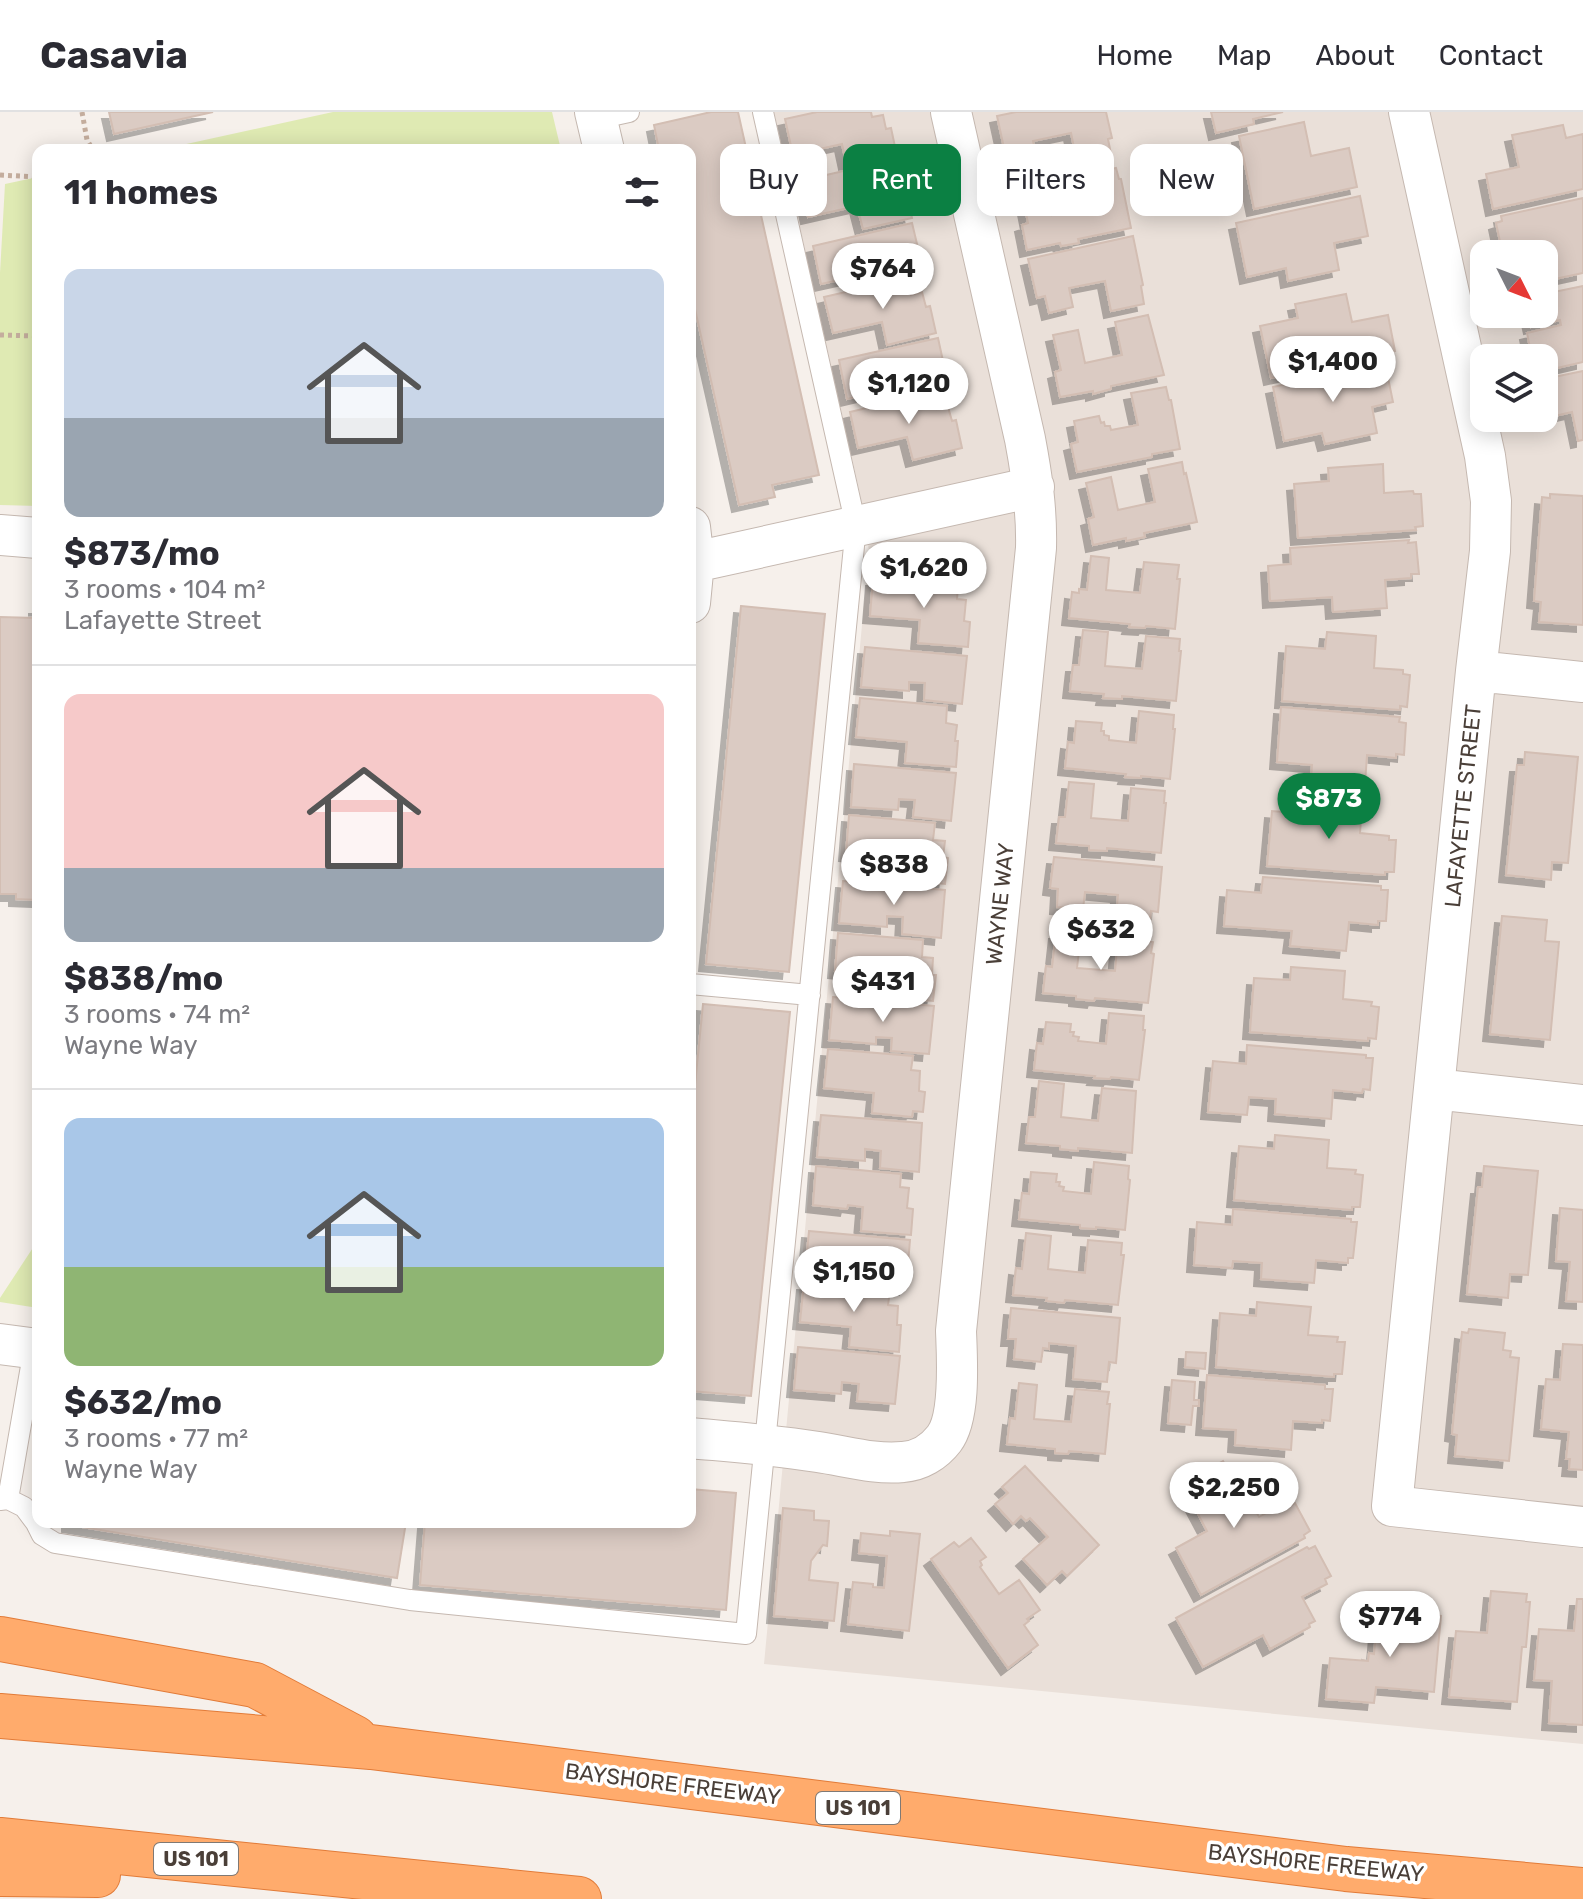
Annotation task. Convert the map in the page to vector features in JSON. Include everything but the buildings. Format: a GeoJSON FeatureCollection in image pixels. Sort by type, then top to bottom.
{"type":"FeatureCollection","features":[{"type":"Feature","properties":{"kind":"highway"},"geometry":{"type":"LineString","coordinates":[[0,1639],[255,1685],[371,1747]]}},
{"type":"Feature","properties":{"kind":"highway","name":"BAYSHORE FREEWAY"},"geometry":{"type":"LineString","coordinates":[[0,1716],[371,1747],[1346,1869],[1583,1890]]}},
{"type":"Feature","properties":{"kind":"highway","name":"US 101"},"geometry":{"type":"LineString","coordinates":[[0,1840],[579,1899]]}},
{"type":"Feature","properties":{"kind":"highway"},"geometry":{"type":"LineString","coordinates":[[1346,1869],[1583,1868]]}},
{"type":"Feature","properties":{"kind":"highway"},"geometry":{"type":"LineString","coordinates":[[0,1874],[392,1879]]}},
{"type":"Feature","properties":{"kind":"street","name":"WAYNE WAY"},"geometry":{"type":"LineString","coordinates":[[696,1439],[766,1445],[883,1463],[906,1462],[929,1454],[946,1437],[954,1413],[956,1331],[1037,515],[1034,487],[951,112]]}},
{"type":"Feature","properties":{"kind":"street","name":"LAFAYETTE STREET"},"geometry":{"type":"LineString","coordinates":[[1409,112],[1485,456],[1491,501],[1490,551],[1392,1506],[1583,1527]]}},
{"type":"Feature","properties":{"kind":"street"},"geometry":{"type":"LineString","coordinates":[[696,550],[856,526],[1034,487]]}},
{"type":"Feature","properties":{"kind":"street"},"geometry":{"type":"LineString","coordinates":[[1476,671],[1583,682]]}},
{"type":"Feature","properties":{"kind":"street"},"geometry":{"type":"LineString","coordinates":[[1434,1089],[1583,1105]]}},
{"type":"Feature","properties":{"kind":"lane"},"geometry":{"type":"LineString","coordinates":[[38,1528],[42,1535],[55,1543],[410,1600],[746,1634],[856,526],[763,112]]}},
{"type":"Feature","properties":{"kind":"lane"},"geometry":{"type":"LineString","coordinates":[[696,985],[810,995]]}},
{"type":"Feature","properties":{"kind":"lane"},"geometry":{"type":"LineString","coordinates":[[24,1347],[4,1500],[24,1507],[32,1518]]}},
{"type":"Feature","properties":{"kind":"path"},"geometry":{"type":"LineString","coordinates":[[82,112],[89,144]]}},
{"type":"Feature","properties":{"kind":"path"},"geometry":{"type":"LineString","coordinates":[[0,175],[32,177]]}},
{"type":"Feature","properties":{"kind":"path"},"geometry":{"type":"LineString","coordinates":[[0,335],[32,336]]}},
{"type":"Feature","properties":{"kind":"path"},"geometry":{"type":"LineString","coordinates":[[24,537],[32,480]]}},
{"type":"Feature","properties":{"kind":"shaded area"},"geometry":{"type":"Polygon","coordinates":[[[774,112],[1583,112],[1583,1744],[764,1664],[869,551],[860,494],[797,216],[827,216],[827,144],[781,144],[774,112]]]}},
{"type":"Feature","properties":{"kind":"green space"},"geometry":{"type":"Polygon","coordinates":[[[333,112],[552,112],[560,144],[186,144],[333,112]]]}},
{"type":"Feature","properties":{"kind":"green space"},"geometry":{"type":"Polygon","coordinates":[[[32,178],[32,506],[0,505],[0,273],[5,184],[32,178]]]}},
{"type":"Feature","properties":{"kind":"green space"},"geometry":{"type":"Polygon","coordinates":[[[32,1249],[32,1307],[0,1302],[32,1249]]]}}]}
